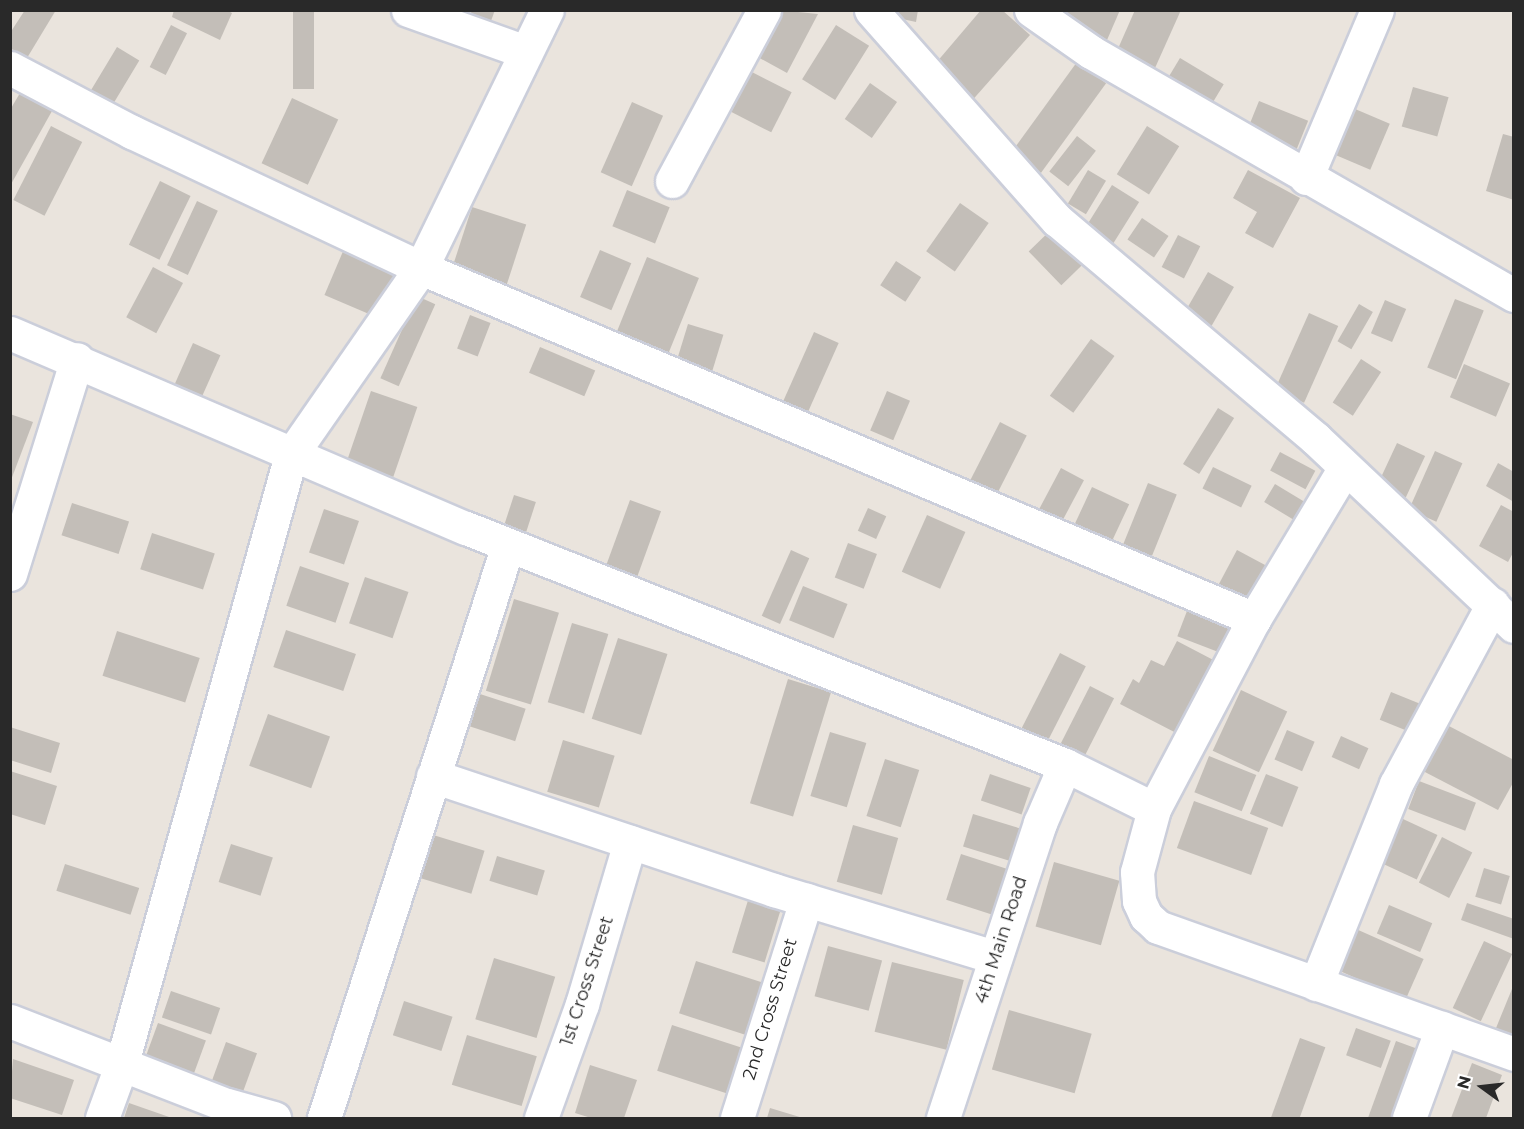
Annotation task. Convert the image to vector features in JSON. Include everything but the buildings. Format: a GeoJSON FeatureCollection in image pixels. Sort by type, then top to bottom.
{"type":"FeatureCollection","features":[{"type":"Feature","properties":{"kind":"street"},"geometry":{"type":"LineString","coordinates":[[408,10],[526,52]]}},
{"type":"Feature","properties":{"kind":"street"},"geometry":{"type":"LineString","coordinates":[[102,1119],[122,1063],[291,455],[421,268],[547,10]]}},
{"type":"Feature","properties":{"kind":"street"},"geometry":{"type":"LineString","coordinates":[[672,181],[764,10]]}},
{"type":"Feature","properties":{"kind":"street"},"geometry":{"type":"LineString","coordinates":[[871,10],[1057,220],[1316,439],[1344,470],[1503,615],[1396,784],[1316,984]]}},
{"type":"Feature","properties":{"kind":"street"},"geometry":{"type":"LineString","coordinates":[[1031,10],[1091,51],[1306,178],[1514,295]]}},
{"type":"Feature","properties":{"kind":"street"},"geometry":{"type":"LineString","coordinates":[[1306,178],[1377,10]]}},
{"type":"Feature","properties":{"kind":"street"},"geometry":{"type":"LineString","coordinates":[[10,68],[132,132],[421,268],[1254,619]]}},
{"type":"Feature","properties":{"kind":"street"},"geometry":{"type":"LineString","coordinates":[[10,333],[77,359],[291,455],[508,544],[1065,765],[1154,809]]}},
{"type":"Feature","properties":{"kind":"street"},"geometry":{"type":"LineString","coordinates":[[10,574],[77,359]]}},
{"type":"Feature","properties":{"kind":"street"},"geometry":{"type":"LineString","coordinates":[[1344,470],[1254,619],[1154,809],[1137,872],[1139,901],[1146,916],[1173,934],[1514,1054]]}},
{"type":"Feature","properties":{"kind":"street"},"geometry":{"type":"LineString","coordinates":[[324,1119],[508,544]]}},
{"type":"Feature","properties":{"kind":"street","name":"4th Main Road"},"geometry":{"type":"LineString","coordinates":[[943,1119],[1040,823],[1065,765]]}},
{"type":"Feature","properties":{"kind":"street"},"geometry":{"type":"LineString","coordinates":[[433,776],[806,900],[995,957]]}},
{"type":"Feature","properties":{"kind":"street","name":"1st Cross Street"},"geometry":{"type":"LineString","coordinates":[[541,1119],[582,1004],[630,842]]}},
{"type":"Feature","properties":{"kind":"street","name":"2nd Cross Street"},"geometry":{"type":"LineString","coordinates":[[737,1119],[806,900]]}},
{"type":"Feature","properties":{"kind":"street"},"geometry":{"type":"LineString","coordinates":[[10,1021],[227,1105],[274,1119]]}},
{"type":"Feature","properties":{"kind":"street"},"geometry":{"type":"LineString","coordinates":[[1408,1119],[1442,1028]]}}]}
